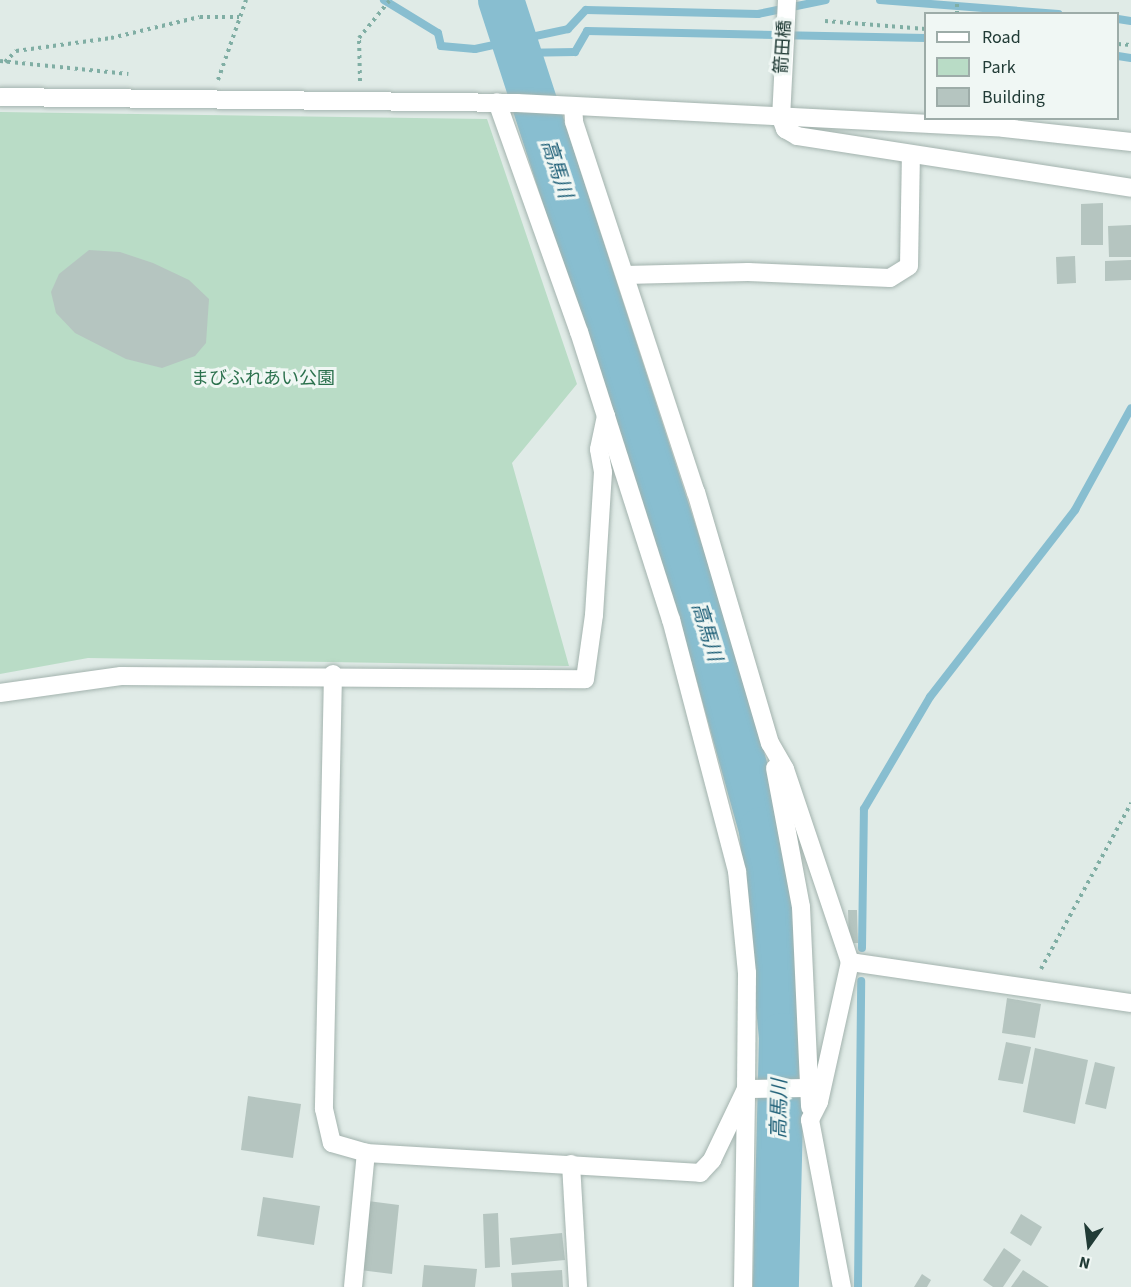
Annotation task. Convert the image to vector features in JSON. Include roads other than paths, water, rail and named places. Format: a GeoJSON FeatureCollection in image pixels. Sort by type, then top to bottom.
{"type":"FeatureCollection","features":[{"type":"Feature","properties":{"kind":"street","name":"箭田橋"},"geometry":{"type":"LineString","coordinates":[[781,118],[780,94],[787,0]]}},
{"type":"Feature","properties":{"kind":"street"},"geometry":{"type":"LineString","coordinates":[[0,98],[361,103],[497,102],[1004,128],[1131,142]]}},
{"type":"Feature","properties":{"kind":"street"},"geometry":{"type":"LineString","coordinates":[[497,102],[606,414],[671,620],[737,871],[747,973],[753,1089],[743,1287]]}},
{"type":"Feature","properties":{"kind":"street"},"geometry":{"type":"LineString","coordinates":[[568,106],[625,275],[770,743],[801,907],[804,1088],[842,1287]]}},
{"type":"Feature","properties":{"kind":"street"},"geometry":{"type":"LineString","coordinates":[[781,118],[785,129],[798,136],[911,156],[1131,188]]}},
{"type":"Feature","properties":{"kind":"street"},"geometry":{"type":"LineString","coordinates":[[625,275],[748,272],[890,278],[909,266],[911,156]]}},
{"type":"Feature","properties":{"kind":"street"},"geometry":{"type":"LineString","coordinates":[[0,693],[121,676],[333,674],[585,679],[594,615],[603,472],[599,450],[606,414]]}},
{"type":"Feature","properties":{"kind":"street"},"geometry":{"type":"LineString","coordinates":[[333,674],[324,1109],[332,1143],[366,1153],[700,1173],[712,1160],[753,1089]]}},
{"type":"Feature","properties":{"kind":"street"},"geometry":{"type":"LineString","coordinates":[[770,743],[785,770],[850,962],[819,1102],[810,1120]]}},
{"type":"Feature","properties":{"kind":"street"},"geometry":{"type":"LineString","coordinates":[[850,962],[1131,1003]]}},
{"type":"Feature","properties":{"kind":"street"},"geometry":{"type":"LineString","coordinates":[[753,1089],[804,1088]]}},
{"type":"Feature","properties":{"kind":"street"},"geometry":{"type":"LineString","coordinates":[[353,1287],[366,1153]]}},
{"type":"Feature","properties":{"kind":"street"},"geometry":{"type":"LineString","coordinates":[[572,1164],[578,1287]]}},
{"type":"Feature","properties":{"kind":"waterway"},"geometry":{"type":"LineString","coordinates":[[384,0],[438,33],[441,46],[475,49],[568,29],[586,10],[758,14],[826,0]]}},
{"type":"Feature","properties":{"kind":"waterway","name":"高馬川"},"geometry":{"type":"LineString","coordinates":[[501,0],[712,650],[762,830],[782,1036],[776,1287]]}},
{"type":"Feature","properties":{"kind":"waterway"},"geometry":{"type":"LineString","coordinates":[[880,0],[1033,12]]}},
{"type":"Feature","properties":{"kind":"waterway"},"geometry":{"type":"LineString","coordinates":[[1119,19],[1131,21]]}},
{"type":"Feature","properties":{"kind":"waterway"},"geometry":{"type":"LineString","coordinates":[[517,53],[575,52],[587,31],[924,38]]}},
{"type":"Feature","properties":{"kind":"waterway"},"geometry":{"type":"LineString","coordinates":[[1119,56],[1131,58]]}},
{"type":"Feature","properties":{"kind":"waterway"},"geometry":{"type":"LineString","coordinates":[[862,948],[864,809],[930,697],[1075,510],[1131,408]]}},
{"type":"Feature","properties":{"kind":"waterway"},"geometry":{"type":"LineString","coordinates":[[858,1287],[861,981]]}},
{"type":"Feature","properties":{"kind":"park label","name":"まびふれあい公園"},"geometry":{"type":"Point","coordinates":[263,379]}}]}
